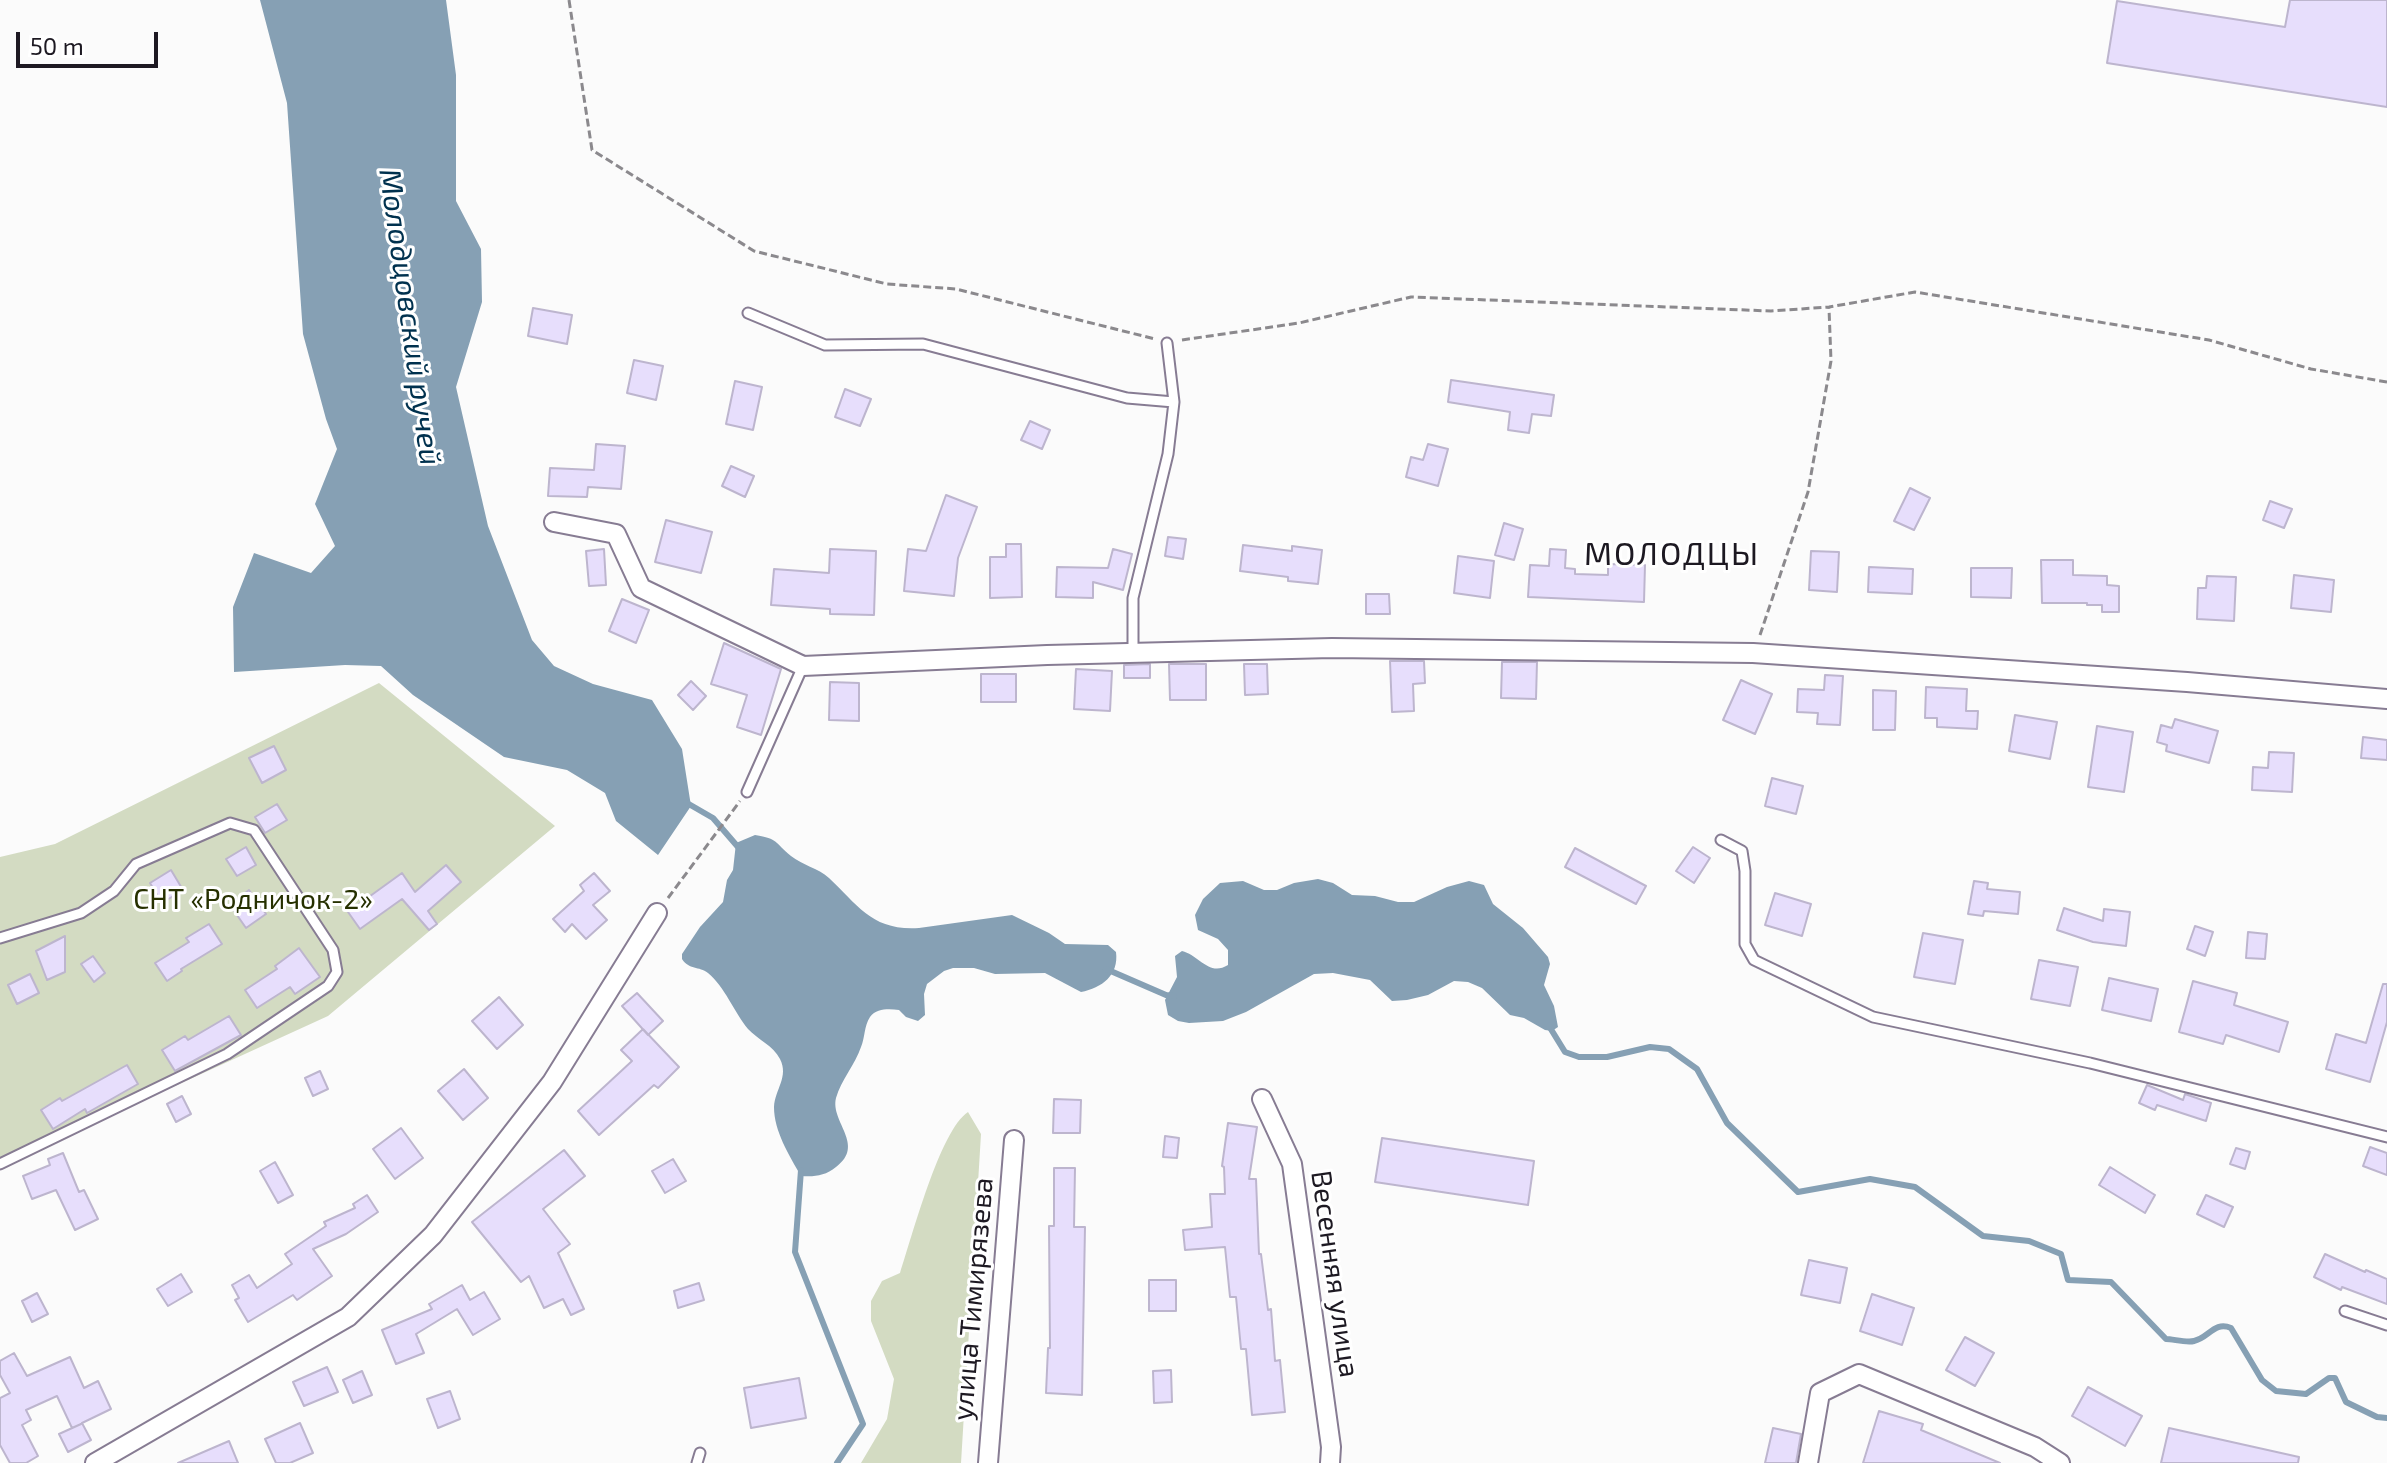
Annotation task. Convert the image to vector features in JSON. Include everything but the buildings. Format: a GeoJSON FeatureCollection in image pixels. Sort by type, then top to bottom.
{"type":"FeatureCollection","features":[{"type":"Feature","properties":{"kind":"street"},"geometry":{"type":"LineString","coordinates":[[554,522],[616,534],[641,588],[803,666],[1332,648],[1753,653],[2187,682],[2387,699]]}},
{"type":"Feature","properties":{"kind":"street"},"geometry":{"type":"LineString","coordinates":[[95,1463],[348,1317],[433,1235],[552,1082],[657,913]]}},
{"type":"Feature","properties":{"kind":"street","name":"Весенняя улица"},"geometry":{"type":"LineString","coordinates":[[1262,1099],[1292,1164],[1331,1447],[1330,1463]]}},
{"type":"Feature","properties":{"kind":"street","name":"улица Тимирязева"},"geometry":{"type":"LineString","coordinates":[[988,1463],[1014,1140]]}},
{"type":"Feature","properties":{"kind":"street"},"geometry":{"type":"LineString","coordinates":[[1808,1463],[1820,1393],[1859,1374],[2035,1447],[2060,1463]]}},
{"type":"Feature","properties":{"kind":"lane"},"geometry":{"type":"LineString","coordinates":[[748,313],[825,345],[923,344],[1127,398],[1174,402]]}},
{"type":"Feature","properties":{"kind":"lane"},"geometry":{"type":"LineString","coordinates":[[1133,653],[1133,598],[1168,454],[1174,402],[1167,343]]}},
{"type":"Feature","properties":{"kind":"lane"},"geometry":{"type":"LineString","coordinates":[[747,792],[803,666]]}},
{"type":"Feature","properties":{"kind":"lane"},"geometry":{"type":"LineString","coordinates":[[0,938],[81,913],[114,891],[136,864],[230,823],[254,830],[333,950],[337,972],[328,986],[227,1054],[0,1164]]}},
{"type":"Feature","properties":{"kind":"lane"},"geometry":{"type":"LineString","coordinates":[[1721,840],[1742,851],[1745,944],[1754,960],[1873,1017],[2090,1063],[2387,1137]]}},
{"type":"Feature","properties":{"kind":"lane"},"geometry":{"type":"LineString","coordinates":[[2345,1311],[2387,1325]]}},
{"type":"Feature","properties":{"kind":"path"},"geometry":{"type":"LineString","coordinates":[[569,0],[592,150],[754,251],[887,284],[956,289],[1167,343],[1299,323],[1411,297],[1771,311],[1829,307],[1915,292],[2209,340],[2311,369],[2387,382]]}},
{"type":"Feature","properties":{"kind":"path"},"geometry":{"type":"LineString","coordinates":[[1753,653],[1808,492],[1831,361],[1829,307]]}},
{"type":"Feature","properties":{"kind":"path"},"geometry":{"type":"LineString","coordinates":[[657,913],[729,816]]}},
{"type":"Feature","properties":{"kind":"green space","name":"СНТ «Родничок-2»"},"geometry":{"type":"Polygon","coordinates":[[[379,683],[555,826],[328,1016],[0,1166],[0,857],[55,844],[379,683]]]}},
{"type":"Feature","properties":{"kind":"green space"},"geometry":{"type":"Polygon","coordinates":[[[968,1112],[981,1134],[961,1463],[861,1463],[887,1419],[894,1379],[871,1321],[871,1301],[882,1281],[900,1273],[937,1161],[947,1140],[968,1112]]]}},
{"type":"Feature","properties":{"kind":"water"},"geometry":{"type":"Polygon","coordinates":[[[260,0],[446,0],[456,75],[456,201],[481,249],[482,302],[456,387],[488,526],[532,640],[554,666],[593,684],[652,700],[682,749],[691,806],[658,855],[616,821],[605,793],[567,770],[504,757],[413,695],[381,666],[345,665],[234,672],[233,607],[254,553],[311,573],[335,546],[315,504],[337,449],[303,334],[287,103],[260,0]]]}},
{"type":"Feature","properties":{"kind":"water"},"geometry":{"type":"Polygon","coordinates":[[[755,835],[772,840],[795,859],[825,875],[858,907],[878,921],[903,928],[919,928],[1012,915],[1065,944],[1108,945],[1116,952],[1115,967],[1102,984],[1081,992],[1045,973],[995,974],[974,968],[953,968],[927,984],[925,1015],[918,1021],[906,1017],[899,1010],[876,1012],[870,1017],[858,1054],[836,1098],[838,1116],[848,1142],[844,1159],[824,1174],[801,1176],[783,1143],[775,1116],[775,1101],[783,1072],[780,1059],[748,1029],[714,979],[682,959],[682,954],[700,927],[723,902],[727,880],[733,870],[736,843],[755,835]]]}},
{"type":"Feature","properties":{"kind":"water"},"geometry":{"type":"Polygon","coordinates":[[[1318,879],[1333,883],[1352,895],[1375,896],[1398,902],[1414,902],[1469,881],[1484,885],[1493,904],[1523,928],[1548,957],[1550,964],[1544,985],[1554,1006],[1558,1027],[1552,1031],[1545,1030],[1524,1018],[1510,1015],[1482,988],[1468,982],[1454,981],[1428,995],[1392,1001],[1370,980],[1333,973],[1314,974],[1246,1012],[1223,1021],[1189,1023],[1168,1015],[1165,1000],[1177,977],[1175,956],[1182,951],[1210,967],[1228,965],[1228,950],[1218,939],[1198,930],[1195,915],[1203,899],[1220,883],[1243,881],[1264,890],[1277,890],[1318,879]]]}},
{"type":"Feature","properties":{"kind":"waterway","name":"Молодцовский ручей"},"geometry":{"type":"LineString","coordinates":[[687,803],[713,818],[738,847]]}},
{"type":"Feature","properties":{"kind":"waterway","name":"Молодцовский ручей"},"geometry":{"type":"LineString","coordinates":[[1106,969],[1174,996]]}},
{"type":"Feature","properties":{"kind":"waterway","name":"Молодцовский ручей"},"geometry":{"type":"LineString","coordinates":[[1549,1026],[1565,1052],[1579,1057],[1607,1057],[1650,1047],[1669,1049],[1697,1069],[1727,1123],[1798,1192],[1870,1179],[1915,1187],[1983,1236],[2029,1241],[2061,1254],[2068,1280],[2111,1282],[2166,1339],[2194,1341],[2216,1328],[2231,1328],[2262,1380],[2276,1391],[2306,1394],[2329,1378],[2335,1378],[2346,1402],[2377,1417],[2387,1418]]}},
{"type":"Feature","properties":{"kind":"waterway"},"geometry":{"type":"LineString","coordinates":[[801,1170],[795,1252],[863,1424],[837,1463]]}},
{"type":"Feature","properties":{"kind":"district","name":"МОЛОДЦЫ"},"geometry":{"type":"Point","coordinates":[1672,554]}}]}
